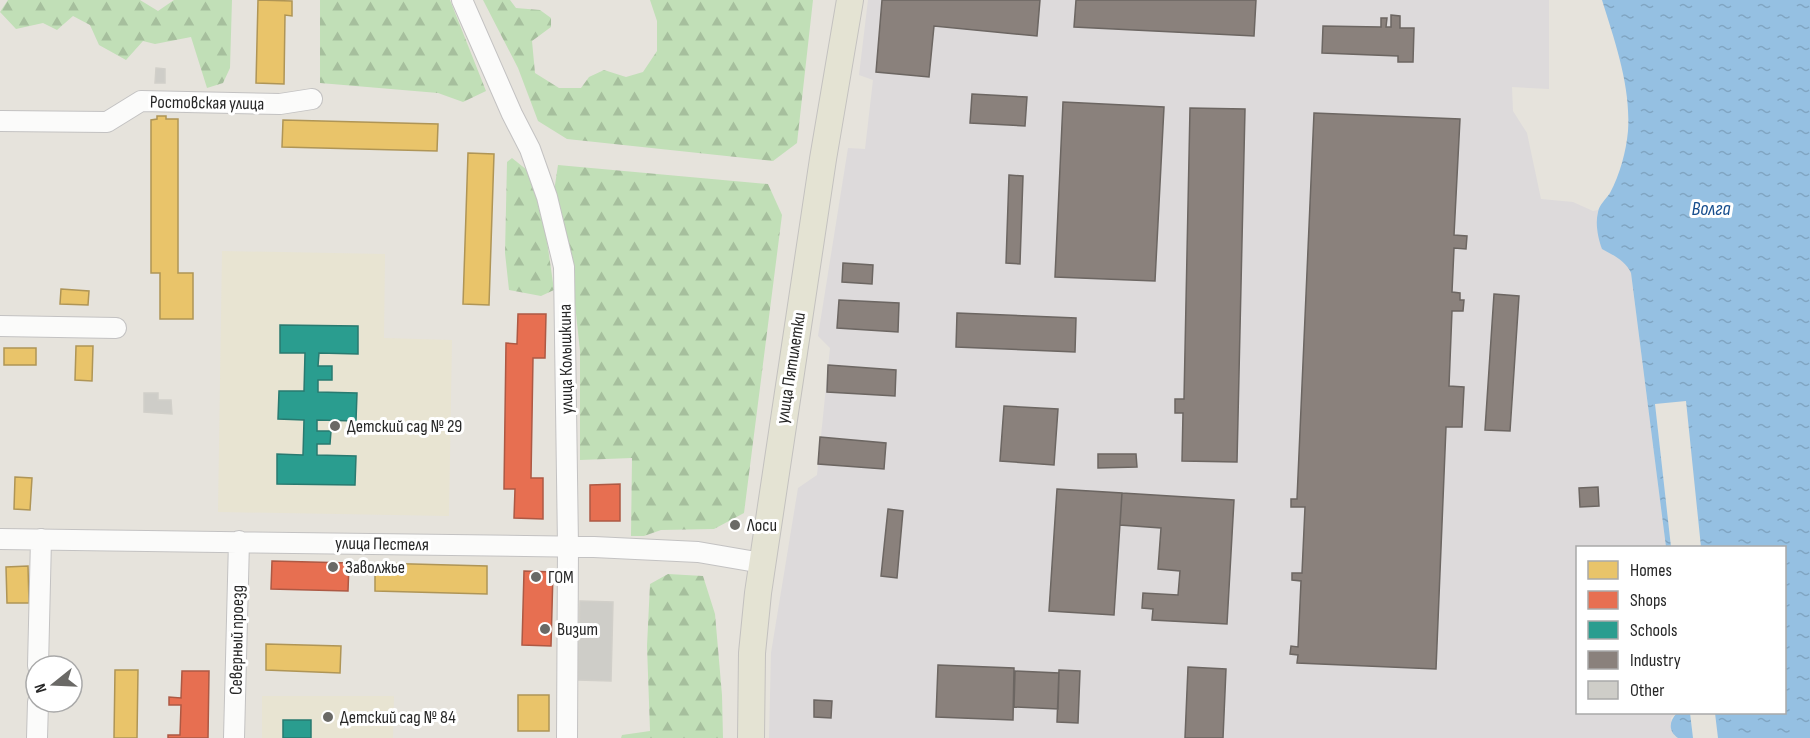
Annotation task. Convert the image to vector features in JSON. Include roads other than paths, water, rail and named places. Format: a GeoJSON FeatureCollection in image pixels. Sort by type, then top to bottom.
{"type":"FeatureCollection","features":[{"type":"Feature","properties":{"kind":"main road","name":"улица Пятилетки"},"geometry":{"type":"LineString","coordinates":[[751,738],[752,653],[762,563],[823,159],[850,0]]}},
{"type":"Feature","properties":{"kind":"street","name":"улица Колышкина"},"geometry":{"type":"LineString","coordinates":[[462,0],[512,114],[530,149],[547,197],[564,267],[568,546],[567,738]]}},
{"type":"Feature","properties":{"kind":"street","name":"Ростовская улица"},"geometry":{"type":"LineString","coordinates":[[0,121],[107,122],[141,101],[280,104],[312,99]]}},
{"type":"Feature","properties":{"kind":"street"},"geometry":{"type":"LineString","coordinates":[[0,326],[116,328]]}},
{"type":"Feature","properties":{"kind":"street","name":"улица Пестеля"},"geometry":{"type":"LineString","coordinates":[[0,539],[568,546],[698,552],[762,563]]}},
{"type":"Feature","properties":{"kind":"street"},"geometry":{"type":"LineString","coordinates":[[38,654],[40,539]]}},
{"type":"Feature","properties":{"kind":"street","name":"Северный проезд"},"geometry":{"type":"LineString","coordinates":[[234,738],[239,542]]}},
{"type":"Feature","properties":{"kind":"street"},"geometry":{"type":"LineString","coordinates":[[37,738],[38,714]]}},
{"type":"Feature","properties":{"kind":"water","name":"Волга"},"geometry":{"type":"Polygon","coordinates":[[[1602,0],[1810,0],[1810,738],[1678,738],[1671,729],[1672,719],[1676,714],[1786,714],[1786,546],[1666,546],[1631,273],[1623,262],[1602,249],[1597,231],[1599,209],[1617,178],[1628,131],[1625,81],[1602,0]]]}},
{"type":"Feature","properties":{"kind":"place","name":"Детский сад № 29"},"geometry":{"type":"Point","coordinates":[335,426]}},
{"type":"Feature","properties":{"kind":"place","name":"Лоси"},"geometry":{"type":"Point","coordinates":[735,525]}},
{"type":"Feature","properties":{"kind":"place","name":"Заволжье"},"geometry":{"type":"Point","coordinates":[333,567]}},
{"type":"Feature","properties":{"kind":"place","name":"ГОМ"},"geometry":{"type":"Point","coordinates":[536,577]}},
{"type":"Feature","properties":{"kind":"place","name":"Визит"},"geometry":{"type":"Point","coordinates":[545,629]}},
{"type":"Feature","properties":{"kind":"place","name":"Детский сад № 84"},"geometry":{"type":"Point","coordinates":[328,717]}}]}
